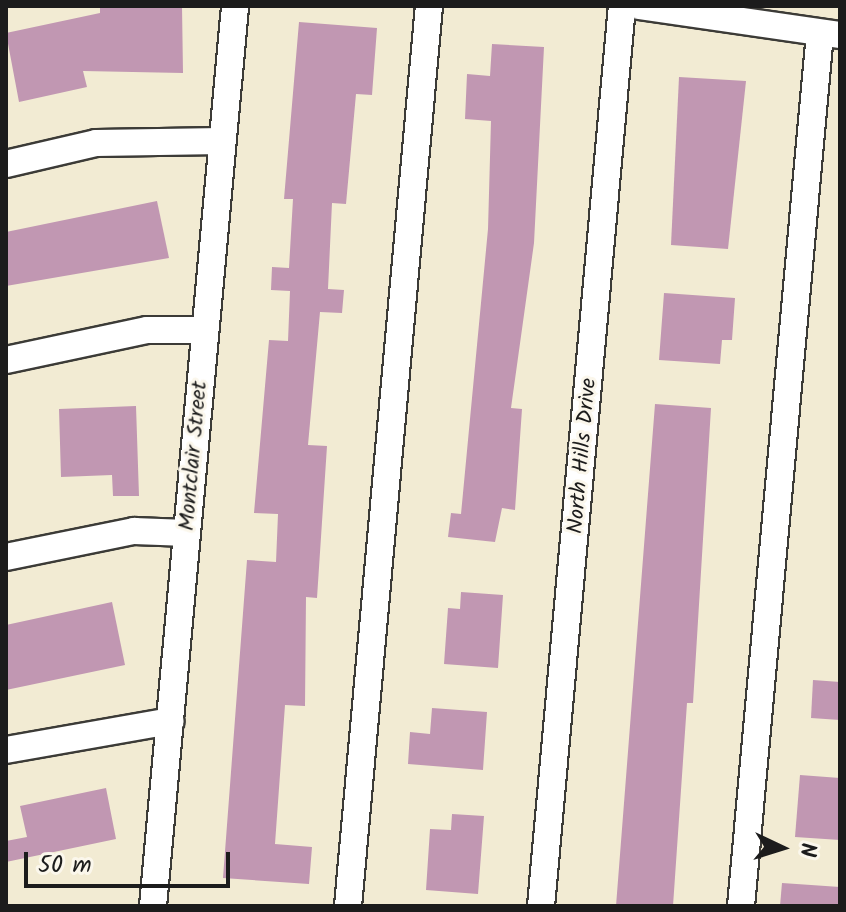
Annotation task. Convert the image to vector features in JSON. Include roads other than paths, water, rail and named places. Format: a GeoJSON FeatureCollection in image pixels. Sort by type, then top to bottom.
{"type":"FeatureCollection","features":[{"type":"Feature","properties":{"kind":"street","name":"Montclair Street"},"geometry":{"type":"LineString","coordinates":[[153,906],[235,6]]}},
{"type":"Feature","properties":{"kind":"street"},"geometry":{"type":"LineString","coordinates":[[348,906],[429,6]]}},
{"type":"Feature","properties":{"kind":"street","name":"North Hills Drive"},"geometry":{"type":"LineString","coordinates":[[541,906],[622,6]]}},
{"type":"Feature","properties":{"kind":"street"},"geometry":{"type":"LineString","coordinates":[[639,6],[830,34],[741,906]]}},
{"type":"Feature","properties":{"kind":"street"},"geometry":{"type":"LineString","coordinates":[[6,164],[96,143],[222,141]]}},
{"type":"Feature","properties":{"kind":"street"},"geometry":{"type":"LineString","coordinates":[[6,360],[147,330],[205,330]]}},
{"type":"Feature","properties":{"kind":"street"},"geometry":{"type":"LineString","coordinates":[[6,557],[134,531],[187,533]]}},
{"type":"Feature","properties":{"kind":"street"},"geometry":{"type":"LineString","coordinates":[[6,750],[170,721]]}}]}
